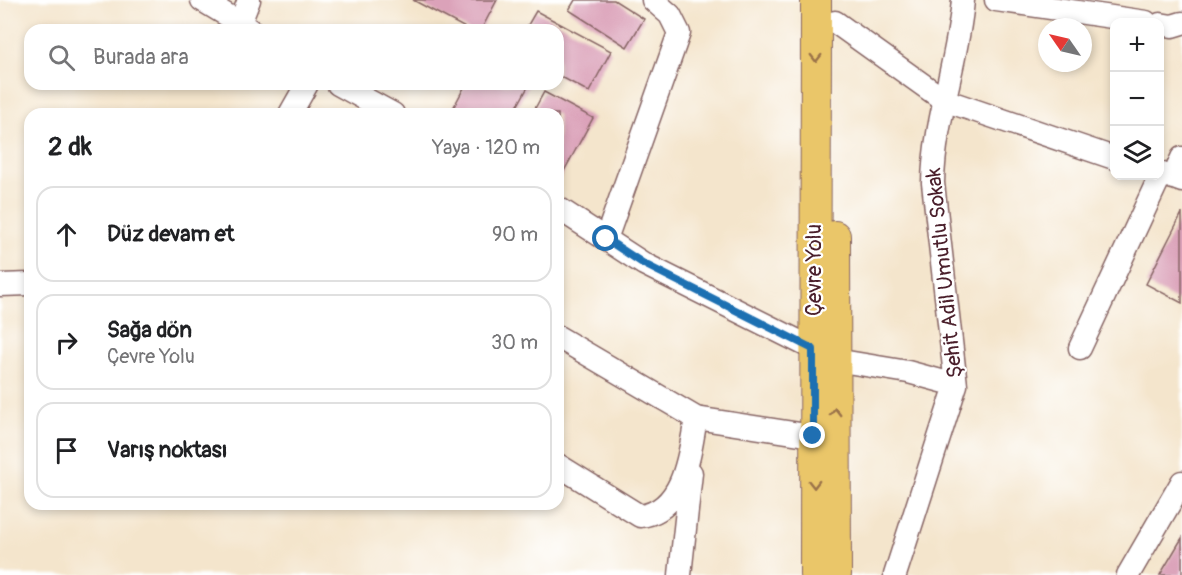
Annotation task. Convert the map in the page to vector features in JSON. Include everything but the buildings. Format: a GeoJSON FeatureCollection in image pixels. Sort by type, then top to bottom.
{"type":"FeatureCollection","features":[{"type":"Feature","properties":{"kind":"main road","name":"Çevre Yolu"},"geometry":{"type":"LineString","coordinates":[[829,7],[824,354],[836,575]]}},
{"type":"Feature","properties":{"kind":"main road","name":"Çevre Yolu"},"geometry":{"type":"LineString","coordinates":[[815,575],[813,436],[824,354]]}},
{"type":"Feature","properties":{"kind":"street"},"geometry":{"type":"LineString","coordinates":[[202,0],[240,24]]}},
{"type":"Feature","properties":{"kind":"street"},"geometry":{"type":"LineString","coordinates":[[245,24],[249,0]]}},
{"type":"Feature","properties":{"kind":"street"},"geometry":{"type":"LineString","coordinates":[[606,239],[679,33],[670,15],[653,0]]}},
{"type":"Feature","properties":{"kind":"street","name":"Şehit Adil Umutlu Sokak"},"geometry":{"type":"LineString","coordinates":[[895,575],[956,385],[933,183],[933,158],[944,100],[960,40],[963,0]]}},
{"type":"Feature","properties":{"kind":"street"},"geometry":{"type":"LineString","coordinates":[[996,0],[1119,18]]}},
{"type":"Feature","properties":{"kind":"street"},"geometry":{"type":"LineString","coordinates":[[829,7],[944,100],[1110,157]]}},
{"type":"Feature","properties":{"kind":"street"},"geometry":{"type":"LineString","coordinates":[[1164,25],[1172,26],[1182,23]]}},
{"type":"Feature","properties":{"kind":"street"},"geometry":{"type":"LineString","coordinates":[[294,108],[304,90]]}},
{"type":"Feature","properties":{"kind":"street"},"geometry":{"type":"LineString","coordinates":[[349,90],[382,108]]}},
{"type":"Feature","properties":{"kind":"street"},"geometry":{"type":"LineString","coordinates":[[1080,348],[1172,173]]}},
{"type":"Feature","properties":{"kind":"street"},"geometry":{"type":"LineString","coordinates":[[564,212],[644,264],[824,354],[956,385]]}},
{"type":"Feature","properties":{"kind":"street"},"geometry":{"type":"LineString","coordinates":[[0,285],[24,284]]}},
{"type":"Feature","properties":{"kind":"street"},"geometry":{"type":"LineString","coordinates":[[564,341],[696,418],[813,436]]}},
{"type":"Feature","properties":{"kind":"street"},"geometry":{"type":"LineString","coordinates":[[564,469],[640,516],[647,516],[657,511],[677,491],[686,474],[696,418]]}},
{"type":"Feature","properties":{"kind":"street"},"geometry":{"type":"LineString","coordinates":[[680,575],[696,418]]}},
{"type":"Feature","properties":{"kind":"street"},"geometry":{"type":"LineString","coordinates":[[1128,575],[1175,507],[1182,482]]}},
{"type":"Feature","properties":{"kind":"route"},"geometry":{"type":"LineString","coordinates":[[606,239],[644,264],[813,349],[813,436]]}}]}
